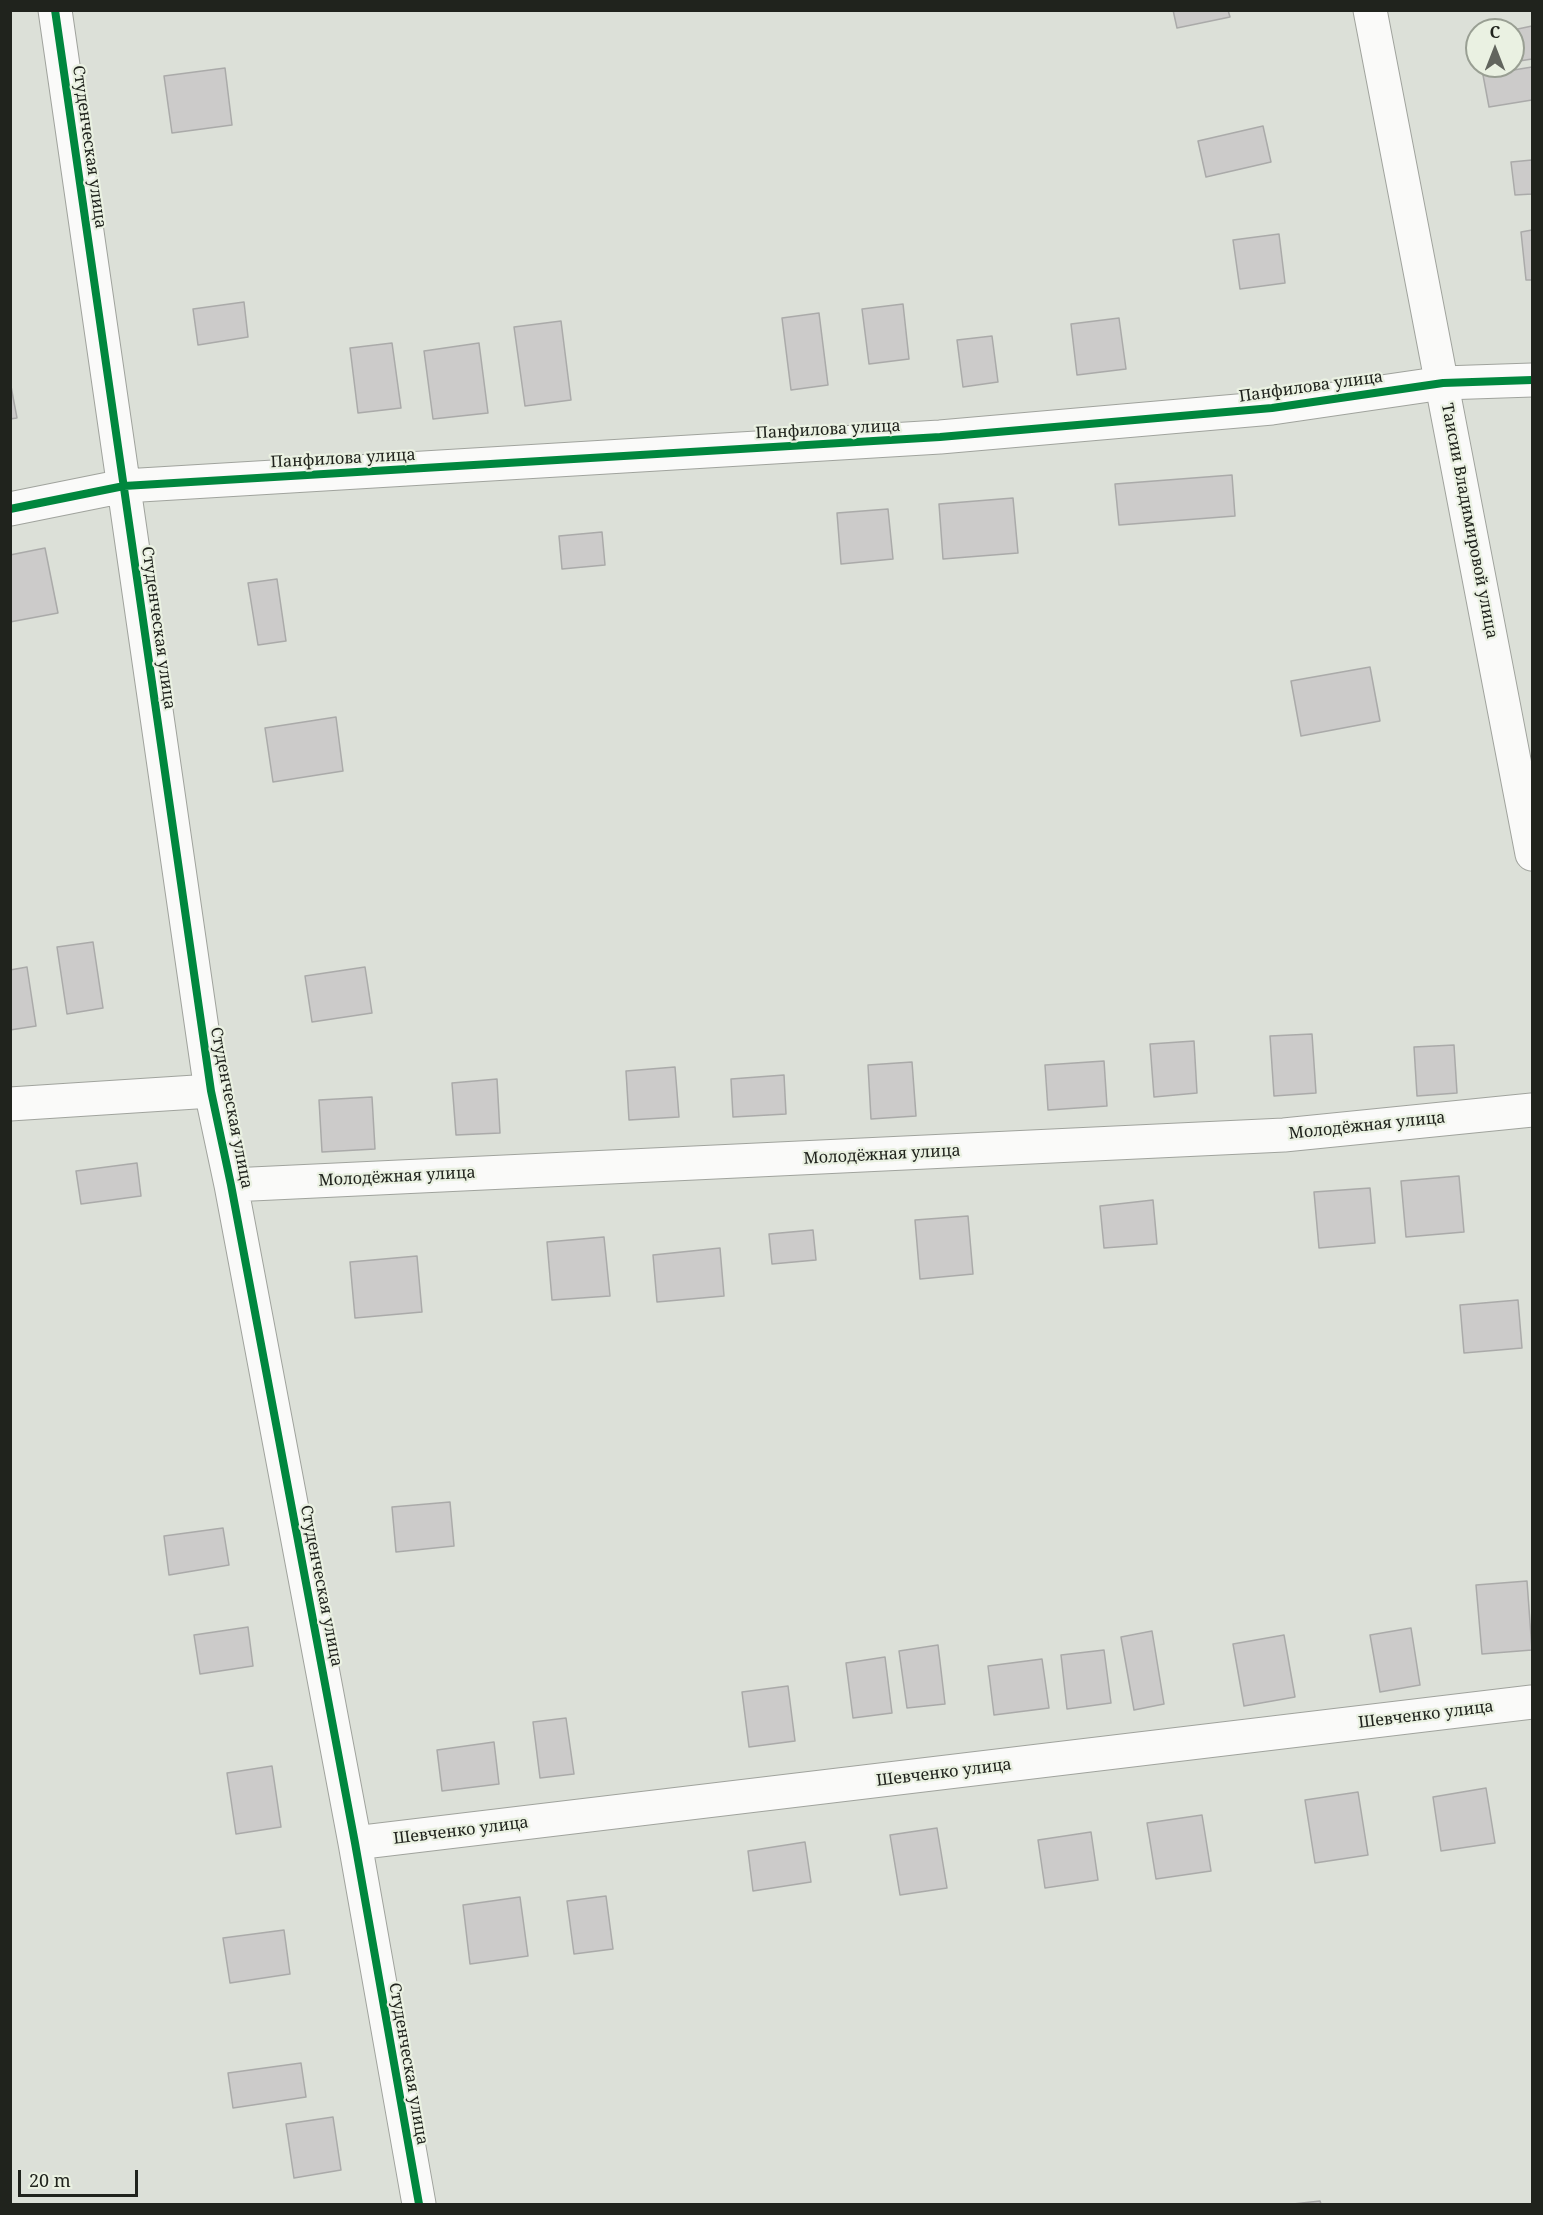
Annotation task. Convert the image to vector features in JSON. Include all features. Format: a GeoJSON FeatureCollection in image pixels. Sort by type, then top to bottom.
{"type":"FeatureCollection","features":[{"type":"Feature","properties":{"kind":"street","name":"Студенческая улица"},"geometry":{"type":"LineString","coordinates":[[55,10],[211,1091],[231,1185],[355,1843],[419,2205]]}},
{"type":"Feature","properties":{"kind":"street","name":"Таисии Владимировой улица"},"geometry":{"type":"LineString","coordinates":[[1370,10],[1533,854]]}},
{"type":"Feature","properties":{"kind":"street","name":"Панфилова улица"},"geometry":{"type":"LineString","coordinates":[[10,509],[124,486],[952,436],[1272,408],[1443,383],[1533,380]]}},
{"type":"Feature","properties":{"kind":"street"},"geometry":{"type":"LineString","coordinates":[[10,1104],[211,1091]]}},
{"type":"Feature","properties":{"kind":"street","name":"Молодёжная улица"},"geometry":{"type":"LineString","coordinates":[[231,1185],[1284,1135],[1533,1110]]}},
{"type":"Feature","properties":{"kind":"street","name":"Шевченко улица"},"geometry":{"type":"LineString","coordinates":[[355,1843],[1533,1702]]}},
{"type":"Feature","properties":{"kind":"building"},"geometry":{"type":"Polygon","coordinates":[[[1173,10],[1228,10],[1230,17],[1177,28],[1173,10]]]}},
{"type":"Feature","properties":{"kind":"building"},"geometry":{"type":"Polygon","coordinates":[[[1532,26],[1532,59],[1525,60],[1525,27],[1532,26]]]}},
{"type":"Feature","properties":{"kind":"building"},"geometry":{"type":"Polygon","coordinates":[[[1532,67],[1532,100],[1489,107],[1484,78],[1525,78],[1525,68],[1532,67]]]}},
{"type":"Feature","properties":{"kind":"building"},"geometry":{"type":"Polygon","coordinates":[[[225,68],[232,125],[172,133],[164,76],[225,68]]]}},
{"type":"Feature","properties":{"kind":"building"},"geometry":{"type":"Polygon","coordinates":[[[1263,126],[1271,162],[1206,177],[1198,141],[1263,126]]]}},
{"type":"Feature","properties":{"kind":"building"},"geometry":{"type":"Polygon","coordinates":[[[1532,160],[1532,194],[1515,195],[1511,162],[1532,160]]]}},
{"type":"Feature","properties":{"kind":"building"},"geometry":{"type":"Polygon","coordinates":[[[1532,230],[1532,280],[1526,280],[1521,232],[1532,230]]]}},
{"type":"Feature","properties":{"kind":"building"},"geometry":{"type":"Polygon","coordinates":[[[1279,234],[1285,283],[1240,289],[1233,240],[1279,234]]]}},
{"type":"Feature","properties":{"kind":"building"},"geometry":{"type":"Polygon","coordinates":[[[244,302],[248,337],[198,345],[193,309],[244,302]]]}},
{"type":"Feature","properties":{"kind":"building"},"geometry":{"type":"Polygon","coordinates":[[[903,304],[909,359],[869,364],[862,309],[903,304]]]}},
{"type":"Feature","properties":{"kind":"building"},"geometry":{"type":"Polygon","coordinates":[[[819,313],[828,385],[791,390],[782,318],[819,313]]]}},
{"type":"Feature","properties":{"kind":"building"},"geometry":{"type":"Polygon","coordinates":[[[1119,318],[1126,369],[1077,375],[1071,324],[1119,318]]]}},
{"type":"Feature","properties":{"kind":"building"},"geometry":{"type":"Polygon","coordinates":[[[561,321],[571,400],[525,406],[514,327],[561,321]]]}},
{"type":"Feature","properties":{"kind":"building"},"geometry":{"type":"Polygon","coordinates":[[[992,336],[998,382],[963,387],[957,340],[992,336]]]}},
{"type":"Feature","properties":{"kind":"building"},"geometry":{"type":"Polygon","coordinates":[[[392,343],[401,408],[358,413],[350,348],[392,343]]]}},
{"type":"Feature","properties":{"kind":"building"},"geometry":{"type":"Polygon","coordinates":[[[479,343],[488,413],[433,419],[424,351],[479,343]]]}},
{"type":"Feature","properties":{"kind":"building"},"geometry":{"type":"Polygon","coordinates":[[[10,381],[17,418],[10,419],[10,381]]]}},
{"type":"Feature","properties":{"kind":"building"},"geometry":{"type":"Polygon","coordinates":[[[1232,475],[1235,516],[1119,525],[1115,484],[1232,475]]]}},
{"type":"Feature","properties":{"kind":"building"},"geometry":{"type":"Polygon","coordinates":[[[1013,498],[1018,553],[943,559],[939,504],[1013,498]]]}},
{"type":"Feature","properties":{"kind":"building"},"geometry":{"type":"Polygon","coordinates":[[[888,509],[893,559],[841,564],[837,513],[888,509]]]}},
{"type":"Feature","properties":{"kind":"building"},"geometry":{"type":"Polygon","coordinates":[[[602,532],[605,565],[562,569],[559,536],[602,532]]]}},
{"type":"Feature","properties":{"kind":"building"},"geometry":{"type":"Polygon","coordinates":[[[45,548],[58,613],[10,622],[10,555],[45,548]]]}},
{"type":"Feature","properties":{"kind":"building"},"geometry":{"type":"Polygon","coordinates":[[[277,579],[286,641],[258,645],[248,583],[277,579]]]}},
{"type":"Feature","properties":{"kind":"building"},"geometry":{"type":"Polygon","coordinates":[[[1370,667],[1380,721],[1301,736],[1291,681],[1370,667]]]}},
{"type":"Feature","properties":{"kind":"building"},"geometry":{"type":"Polygon","coordinates":[[[336,717],[343,771],[273,782],[265,728],[336,717]]]}},
{"type":"Feature","properties":{"kind":"building"},"geometry":{"type":"Polygon","coordinates":[[[93,942],[103,1008],[67,1014],[57,947],[93,942]]]}},
{"type":"Feature","properties":{"kind":"building"},"geometry":{"type":"Polygon","coordinates":[[[27,967],[36,1026],[10,1030],[10,970],[27,967]]]}},
{"type":"Feature","properties":{"kind":"building"},"geometry":{"type":"Polygon","coordinates":[[[365,967],[372,1013],[312,1022],[305,976],[365,967]]]}},
{"type":"Feature","properties":{"kind":"building"},"geometry":{"type":"Polygon","coordinates":[[[1312,1034],[1316,1093],[1274,1096],[1270,1036],[1312,1034]]]}},
{"type":"Feature","properties":{"kind":"building"},"geometry":{"type":"Polygon","coordinates":[[[1194,1041],[1197,1093],[1154,1097],[1150,1044],[1194,1041]]]}},
{"type":"Feature","properties":{"kind":"building"},"geometry":{"type":"Polygon","coordinates":[[[1454,1045],[1457,1093],[1417,1096],[1414,1047],[1454,1045]]]}},
{"type":"Feature","properties":{"kind":"building"},"geometry":{"type":"Polygon","coordinates":[[[1104,1061],[1107,1106],[1048,1110],[1045,1065],[1104,1061]]]}},
{"type":"Feature","properties":{"kind":"building"},"geometry":{"type":"Polygon","coordinates":[[[912,1062],[916,1116],[871,1119],[868,1065],[912,1062]]]}},
{"type":"Feature","properties":{"kind":"building"},"geometry":{"type":"Polygon","coordinates":[[[675,1067],[679,1117],[629,1120],[626,1071],[675,1067]]]}},
{"type":"Feature","properties":{"kind":"building"},"geometry":{"type":"Polygon","coordinates":[[[784,1075],[786,1114],[733,1117],[731,1079],[784,1075]]]}},
{"type":"Feature","properties":{"kind":"building"},"geometry":{"type":"Polygon","coordinates":[[[497,1079],[500,1133],[456,1135],[452,1083],[497,1079]]]}},
{"type":"Feature","properties":{"kind":"building"},"geometry":{"type":"Polygon","coordinates":[[[372,1097],[375,1149],[322,1152],[319,1100],[372,1097]]]}},
{"type":"Feature","properties":{"kind":"building"},"geometry":{"type":"Polygon","coordinates":[[[137,1163],[141,1196],[81,1204],[76,1171],[137,1163]]]}},
{"type":"Feature","properties":{"kind":"building"},"geometry":{"type":"Polygon","coordinates":[[[1459,1176],[1464,1232],[1406,1237],[1401,1181],[1459,1176]]]}},
{"type":"Feature","properties":{"kind":"building"},"geometry":{"type":"Polygon","coordinates":[[[1370,1188],[1375,1243],[1319,1248],[1314,1192],[1370,1188]]]}},
{"type":"Feature","properties":{"kind":"building"},"geometry":{"type":"Polygon","coordinates":[[[1153,1200],[1157,1244],[1104,1248],[1100,1206],[1153,1200]]]}},
{"type":"Feature","properties":{"kind":"building"},"geometry":{"type":"Polygon","coordinates":[[[968,1216],[973,1274],[920,1279],[915,1220],[968,1216]]]}},
{"type":"Feature","properties":{"kind":"building"},"geometry":{"type":"Polygon","coordinates":[[[813,1230],[816,1260],[772,1264],[769,1234],[813,1230]]]}},
{"type":"Feature","properties":{"kind":"building"},"geometry":{"type":"Polygon","coordinates":[[[604,1237],[610,1296],[552,1300],[547,1242],[604,1237]]]}},
{"type":"Feature","properties":{"kind":"building"},"geometry":{"type":"Polygon","coordinates":[[[720,1248],[724,1296],[657,1302],[653,1255],[720,1248]]]}},
{"type":"Feature","properties":{"kind":"building"},"geometry":{"type":"Polygon","coordinates":[[[417,1256],[422,1312],[355,1318],[350,1262],[417,1256]]]}},
{"type":"Feature","properties":{"kind":"building"},"geometry":{"type":"Polygon","coordinates":[[[1518,1300],[1522,1348],[1464,1353],[1460,1305],[1518,1300]]]}},
{"type":"Feature","properties":{"kind":"building"},"geometry":{"type":"Polygon","coordinates":[[[450,1502],[454,1546],[396,1552],[392,1507],[450,1502]]]}},
{"type":"Feature","properties":{"kind":"building"},"geometry":{"type":"Polygon","coordinates":[[[223,1528],[229,1565],[169,1575],[164,1536],[223,1528]]]}},
{"type":"Feature","properties":{"kind":"building"},"geometry":{"type":"Polygon","coordinates":[[[1527,1581],[1532,1650],[1482,1654],[1476,1585],[1527,1581]]]}},
{"type":"Feature","properties":{"kind":"building"},"geometry":{"type":"Polygon","coordinates":[[[248,1627],[253,1666],[200,1674],[194,1635],[248,1627]]]}},
{"type":"Feature","properties":{"kind":"building"},"geometry":{"type":"Polygon","coordinates":[[[1411,1628],[1420,1685],[1380,1692],[1370,1635],[1411,1628]]]}},
{"type":"Feature","properties":{"kind":"building"},"geometry":{"type":"Polygon","coordinates":[[[1152,1631],[1164,1704],[1134,1710],[1121,1637],[1152,1631]]]}},
{"type":"Feature","properties":{"kind":"building"},"geometry":{"type":"Polygon","coordinates":[[[1284,1635],[1295,1697],[1244,1706],[1233,1644],[1284,1635]]]}},
{"type":"Feature","properties":{"kind":"building"},"geometry":{"type":"Polygon","coordinates":[[[938,1645],[945,1704],[907,1708],[899,1651],[938,1645]]]}},
{"type":"Feature","properties":{"kind":"building"},"geometry":{"type":"Polygon","coordinates":[[[1104,1650],[1111,1703],[1067,1709],[1061,1655],[1104,1650]]]}},
{"type":"Feature","properties":{"kind":"building"},"geometry":{"type":"Polygon","coordinates":[[[885,1657],[892,1713],[853,1718],[846,1663],[885,1657]]]}},
{"type":"Feature","properties":{"kind":"building"},"geometry":{"type":"Polygon","coordinates":[[[1042,1659],[1049,1708],[994,1715],[988,1666],[1042,1659]]]}},
{"type":"Feature","properties":{"kind":"building"},"geometry":{"type":"Polygon","coordinates":[[[788,1686],[795,1741],[749,1747],[742,1692],[788,1686]]]}},
{"type":"Feature","properties":{"kind":"building"},"geometry":{"type":"Polygon","coordinates":[[[566,1718],[574,1774],[540,1778],[533,1722],[566,1718]]]}},
{"type":"Feature","properties":{"kind":"building"},"geometry":{"type":"Polygon","coordinates":[[[494,1742],[499,1784],[442,1791],[437,1750],[494,1742]]]}},
{"type":"Feature","properties":{"kind":"building"},"geometry":{"type":"Polygon","coordinates":[[[272,1766],[281,1827],[236,1834],[227,1773],[272,1766]]]}},
{"type":"Feature","properties":{"kind":"building"},"geometry":{"type":"Polygon","coordinates":[[[1486,1788],[1495,1843],[1441,1851],[1433,1797],[1486,1788]]]}},
{"type":"Feature","properties":{"kind":"building"},"geometry":{"type":"Polygon","coordinates":[[[1358,1792],[1368,1855],[1315,1863],[1305,1800],[1358,1792]]]}},
{"type":"Feature","properties":{"kind":"building"},"geometry":{"type":"Polygon","coordinates":[[[1202,1815],[1211,1871],[1156,1879],[1147,1823],[1202,1815]]]}},
{"type":"Feature","properties":{"kind":"building"},"geometry":{"type":"Polygon","coordinates":[[[937,1828],[947,1888],[900,1895],[890,1835],[937,1828]]]}},
{"type":"Feature","properties":{"kind":"building"},"geometry":{"type":"Polygon","coordinates":[[[1091,1832],[1098,1880],[1045,1888],[1038,1840],[1091,1832]]]}},
{"type":"Feature","properties":{"kind":"building"},"geometry":{"type":"Polygon","coordinates":[[[805,1842],[811,1882],[753,1891],[748,1851],[805,1842]]]}},
{"type":"Feature","properties":{"kind":"building"},"geometry":{"type":"Polygon","coordinates":[[[606,1896],[613,1949],[574,1954],[567,1901],[606,1896]]]}},
{"type":"Feature","properties":{"kind":"building"},"geometry":{"type":"Polygon","coordinates":[[[520,1897],[528,1956],[470,1964],[463,1905],[520,1897]]]}},
{"type":"Feature","properties":{"kind":"building"},"geometry":{"type":"Polygon","coordinates":[[[284,1930],[290,1974],[230,1983],[223,1938],[284,1930]]]}},
{"type":"Feature","properties":{"kind":"building"},"geometry":{"type":"Polygon","coordinates":[[[301,2063],[306,2097],[233,2108],[228,2073],[301,2063]]]}},
{"type":"Feature","properties":{"kind":"building"},"geometry":{"type":"Polygon","coordinates":[[[333,2117],[341,2170],[294,2178],[286,2124],[333,2117]]]}},
{"type":"Feature","properties":{"kind":"building"},"geometry":{"type":"Polygon","coordinates":[[[1320,2201],[1321,2204],[1293,2204],[1320,2201]]]}},
{"type":"Feature","properties":{"kind":"cycle path"},"geometry":{"type":"LineString","coordinates":[[55,10],[211,1091],[231,1185],[355,1843],[419,2204]]}},
{"type":"Feature","properties":{"kind":"cycle path"},"geometry":{"type":"LineString","coordinates":[[10,509],[124,486],[940,437],[1272,408],[1443,383],[1532,380]]}}]}
